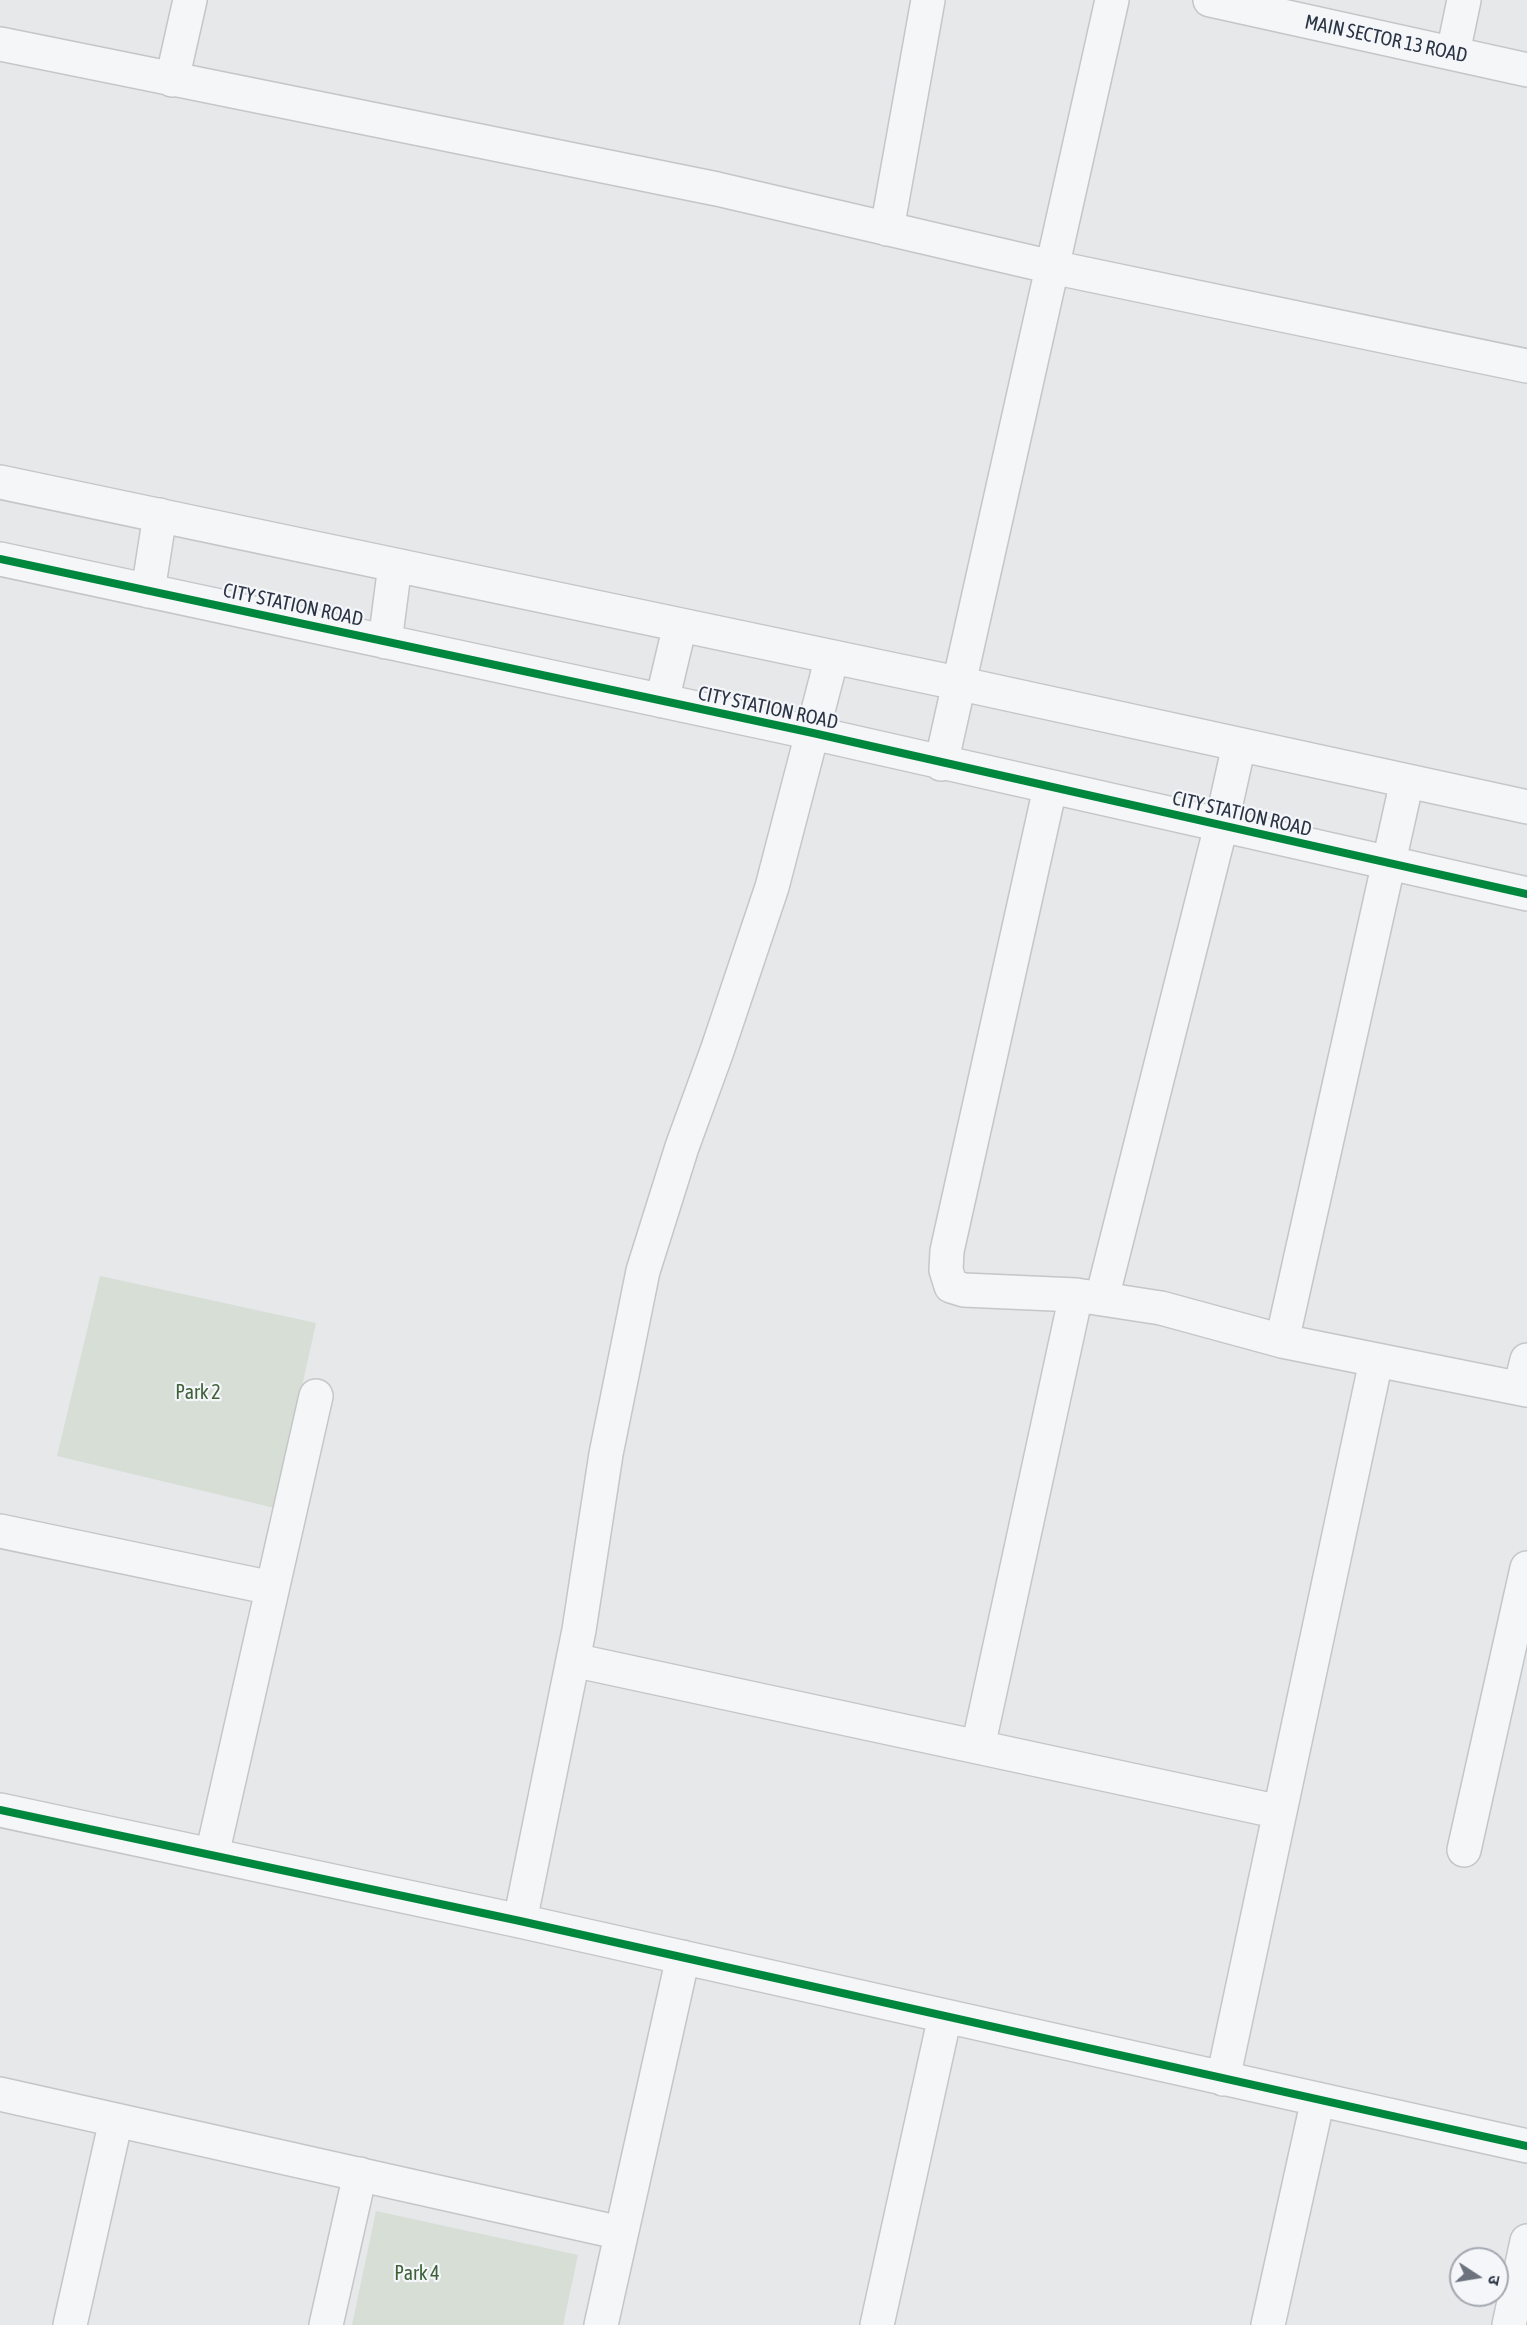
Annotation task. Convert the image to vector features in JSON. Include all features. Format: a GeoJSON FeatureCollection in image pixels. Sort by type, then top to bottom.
{"type":"FeatureCollection","features":[{"type":"Feature","properties":{"kind":"street"},"geometry":{"type":"LineString","coordinates":[[172,80],[190,0]]}},
{"type":"Feature","properties":{"kind":"street"},"geometry":{"type":"LineString","coordinates":[[887,229],[928,0]]}},
{"type":"Feature","properties":{"kind":"street"},"geometry":{"type":"LineString","coordinates":[[941,764],[957,683],[1112,0]]}},
{"type":"Feature","properties":{"kind":"street","name":"MAIN SECTOR 13 ROAD"},"geometry":{"type":"LineString","coordinates":[[1210,0],[1527,70]]}},
{"type":"Feature","properties":{"kind":"street"},"geometry":{"type":"LineString","coordinates":[[1453,53],[1464,0]]}},
{"type":"Feature","properties":{"kind":"street"},"geometry":{"type":"LineString","coordinates":[[0,44],[717,189],[1052,267],[1527,366]]}},
{"type":"Feature","properties":{"kind":"street"},"geometry":{"type":"LineString","coordinates":[[0,482],[957,683],[1527,807]]}},
{"type":"Feature","properties":{"kind":"street"},"geometry":{"type":"LineString","coordinates":[[148,591],[160,515]]}},
{"type":"Feature","properties":{"kind":"street","name":"CITY STATION ROAD"},"geometry":{"type":"LineString","coordinates":[[0,559],[813,734],[1527,894]]}},
{"type":"Feature","properties":{"kind":"street"},"geometry":{"type":"LineString","coordinates":[[385,642],[395,565]]}},
{"type":"Feature","properties":{"kind":"street"},"geometry":{"type":"LineString","coordinates":[[662,701],[680,625]]}},
{"type":"Feature","properties":{"kind":"street"},"geometry":{"type":"LineString","coordinates":[[520,1921],[573,1660],[606,1454],[643,1271],[682,1147],[772,887],[832,657]]}},
{"type":"Feature","properties":{"kind":"street"},"geometry":{"type":"LineString","coordinates":[[978,1747],[1089,1297],[1221,826],[1239,745]]}},
{"type":"Feature","properties":{"kind":"street"},"geometry":{"type":"LineString","coordinates":[[1282,1341],[1407,781]]}},
{"type":"Feature","properties":{"kind":"street"},"geometry":{"type":"LineString","coordinates":[[1050,788],[947,1251],[946,1270],[951,1286],[964,1290],[1089,1297],[1161,1308],[1282,1341],[1376,1361],[1525,1380]]}},
{"type":"Feature","properties":{"kind":"street"},"geometry":{"type":"LineString","coordinates":[[1223,2079],[1376,1361]]}},
{"type":"Feature","properties":{"kind":"street"},"geometry":{"type":"LineString","coordinates":[[212,1855],[316,1396]]}},
{"type":"Feature","properties":{"kind":"street"},"geometry":{"type":"LineString","coordinates":[[0,1531],[272,1588]]}},
{"type":"Feature","properties":{"kind":"street"},"geometry":{"type":"LineString","coordinates":[[1464,1850],[1527,1568]]}},
{"type":"Feature","properties":{"kind":"street"},"geometry":{"type":"LineString","coordinates":[[573,1660],[1280,1812]]}},
{"type":"Feature","properties":{"kind":"street"},"geometry":{"type":"LineString","coordinates":[[0,1810],[520,1921],[1527,2146]]}},
{"type":"Feature","properties":{"kind":"street"},"geometry":{"type":"LineString","coordinates":[[601,2325],[683,1957]]}},
{"type":"Feature","properties":{"kind":"street"},"geometry":{"type":"LineString","coordinates":[[877,2325],[945,2016]]}},
{"type":"Feature","properties":{"kind":"street"},"geometry":{"type":"LineString","coordinates":[[0,2094],[621,2232]]}},
{"type":"Feature","properties":{"kind":"street"},"geometry":{"type":"LineString","coordinates":[[1268,2325],[1318,2099]]}},
{"type":"Feature","properties":{"kind":"street"},"geometry":{"type":"LineString","coordinates":[[70,2325],[116,2120]]}},
{"type":"Feature","properties":{"kind":"street"},"geometry":{"type":"LineString","coordinates":[[326,2325],[360,2174]]}},
{"type":"Feature","properties":{"kind":"street"},"geometry":{"type":"LineString","coordinates":[[1509,2325],[1527,2241]]}},
{"type":"Feature","properties":{"kind":"green space","name":"Park 2"},"geometry":{"type":"Polygon","coordinates":[[[100,1276],[316,1323],[275,1508],[57,1456],[100,1276]]]}},
{"type":"Feature","properties":{"kind":"green space","name":"Park 4"},"geometry":{"type":"Polygon","coordinates":[[[376,2211],[578,2255],[563,2325],[352,2325],[376,2211]]]}},
{"type":"Feature","properties":{"kind":"cycle path"},"geometry":{"type":"LineString","coordinates":[[0,559],[813,733],[1527,894]]}},
{"type":"Feature","properties":{"kind":"cycle path"},"geometry":{"type":"LineString","coordinates":[[0,1810],[520,1921],[1527,2146]]}}]}
